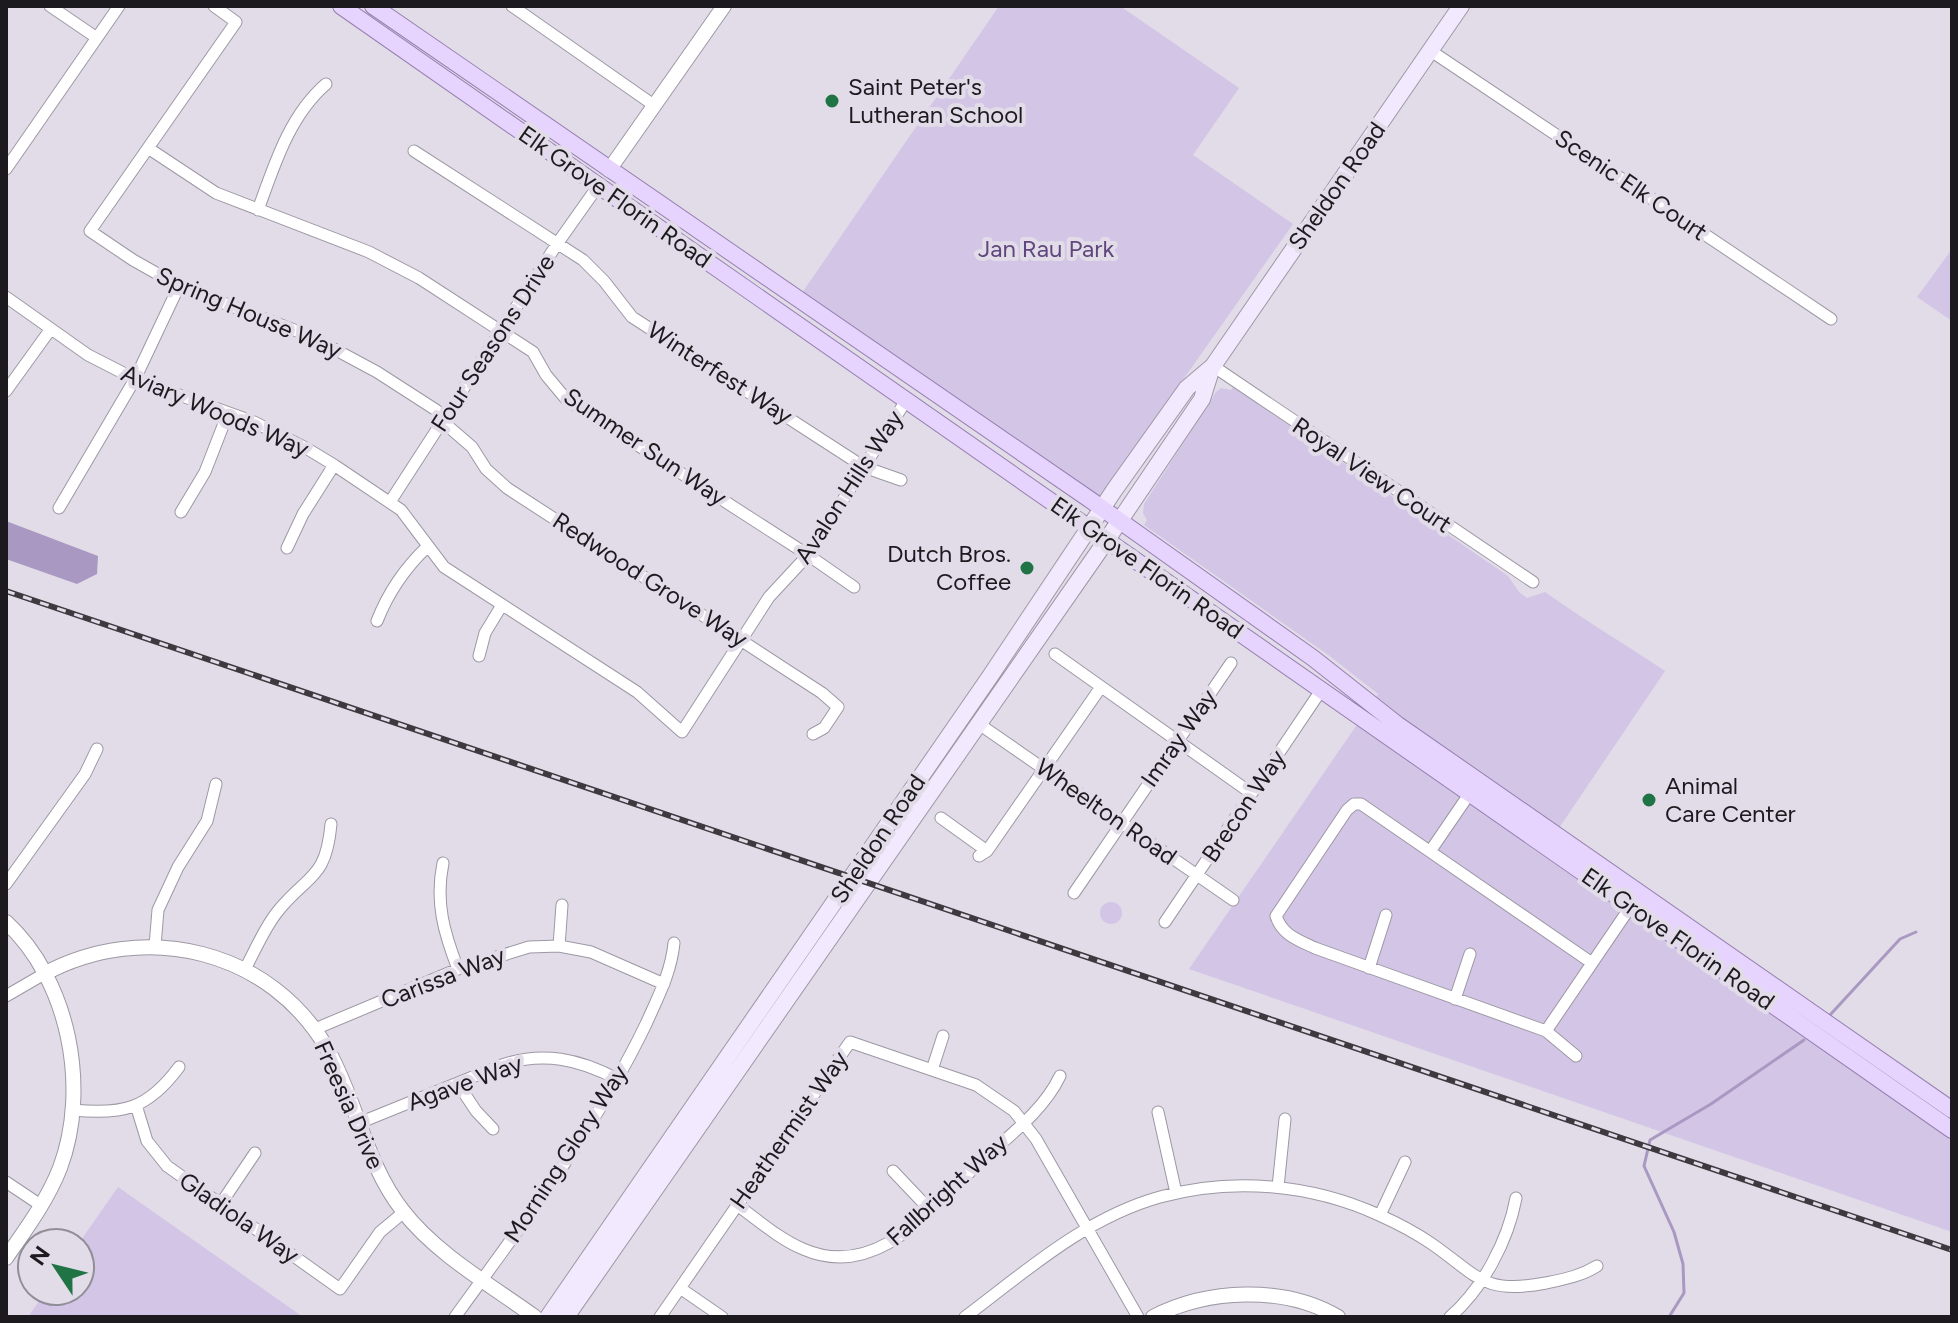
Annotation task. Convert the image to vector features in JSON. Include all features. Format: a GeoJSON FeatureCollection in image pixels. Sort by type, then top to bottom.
{"type":"FeatureCollection","features":[{"type":"Feature","properties":{"kind":"main road","name":"Elk Grove Florin Road"},"geometry":{"type":"LineString","coordinates":[[341,6],[1597,882],[1634,898],[1952,1110]]}},
{"type":"Feature","properties":{"kind":"main road","name":"Elk Grove Florin Road"},"geometry":{"type":"LineString","coordinates":[[373,6],[1313,658],[1398,725],[1952,1130]]}},
{"type":"Feature","properties":{"kind":"main road","name":"Sheldon Road"},"geometry":{"type":"LineString","coordinates":[[548,1317],[1102,510],[1187,388],[1213,366],[1461,6]]}},
{"type":"Feature","properties":{"kind":"main road"},"geometry":{"type":"LineString","coordinates":[[502,119],[525,121],[589,166],[600,172],[609,170]]}},
{"type":"Feature","properties":{"kind":"main road"},"geometry":{"type":"LineString","coordinates":[[598,186],[606,183],[625,190],[638,188]]}},
{"type":"Feature","properties":{"kind":"main road","name":"Sheldon Road"},"geometry":{"type":"LineString","coordinates":[[566,1317],[1106,541],[1202,399],[1213,366]]}},
{"type":"Feature","properties":{"kind":"main road"},"geometry":{"type":"LineString","coordinates":[[959,753],[967,723],[990,687],[991,675]]}},
{"type":"Feature","properties":{"kind":"main road"},"geometry":{"type":"LineString","coordinates":[[1322,689],[1333,684],[1341,690],[1352,689]]}},
{"type":"Feature","properties":{"kind":"street"},"geometry":{"type":"LineString","coordinates":[[50,6],[97,38]]}},
{"type":"Feature","properties":{"kind":"street"},"geometry":{"type":"LineString","coordinates":[[6,169],[119,6]]}},
{"type":"Feature","properties":{"kind":"street","name":"Spring House Way"},"geometry":{"type":"LineString","coordinates":[[214,6],[236,22],[90,231],[179,286],[344,353],[436,410],[444,420]]}},
{"type":"Feature","properties":{"kind":"street"},"geometry":{"type":"LineString","coordinates":[[512,6],[655,106]]}},
{"type":"Feature","properties":{"kind":"street"},"geometry":{"type":"LineString","coordinates":[[609,170],[655,106],[718,8]]}},
{"type":"Feature","properties":{"kind":"street","name":"Scenic Elk Court"},"geometry":{"type":"LineString","coordinates":[[1431,51],[1831,319]]}},
{"type":"Feature","properties":{"kind":"street"},"geometry":{"type":"LineString","coordinates":[[258,210],[284,142],[305,107],[326,84]]}},
{"type":"Feature","properties":{"kind":"street","name":"Summer Sun Way"},"geometry":{"type":"LineString","coordinates":[[148,148],[216,193],[327,234],[419,278],[533,352],[546,375],[566,399],[854,587]]}},
{"type":"Feature","properties":{"kind":"street","name":"Winterfest Way"},"geometry":{"type":"LineString","coordinates":[[414,151],[583,260],[632,317],[864,467],[901,480]]}},
{"type":"Feature","properties":{"kind":"street","name":"Four Seasons Drive"},"geometry":{"type":"LineString","coordinates":[[390,502],[598,186]]}},
{"type":"Feature","properties":{"kind":"street"},"geometry":{"type":"LineString","coordinates":[[59,508],[135,379],[179,286]]}},
{"type":"Feature","properties":{"kind":"street","name":"Aviary Woods Way"},"geometry":{"type":"LineString","coordinates":[[6,297],[88,355],[135,379],[280,434],[334,465],[409,518],[444,567],[637,692],[682,732]]}},
{"type":"Feature","properties":{"kind":"street"},"geometry":{"type":"LineString","coordinates":[[6,391],[50,330]]}},
{"type":"Feature","properties":{"kind":"street","name":"Royal View Court"},"geometry":{"type":"LineString","coordinates":[[1213,366],[1533,582]]}},
{"type":"Feature","properties":{"kind":"street","name":"Avalon Hills Way"},"geometry":{"type":"LineString","coordinates":[[682,732],[769,597],[808,555],[907,399]]}},
{"type":"Feature","properties":{"kind":"street"},"geometry":{"type":"LineString","coordinates":[[181,512],[205,472],[228,413]]}},
{"type":"Feature","properties":{"kind":"street","name":"Redwood Grove Way"},"geometry":{"type":"LineString","coordinates":[[444,420],[472,447],[486,469],[507,488],[822,693],[838,707],[824,728],[813,734]]}},
{"type":"Feature","properties":{"kind":"street"},"geometry":{"type":"LineString","coordinates":[[287,548],[303,514],[334,465]]}},
{"type":"Feature","properties":{"kind":"street"},"geometry":{"type":"LineString","coordinates":[[377,621],[407,567],[427,547]]}},
{"type":"Feature","properties":{"kind":"street"},"geometry":{"type":"LineString","coordinates":[[479,656],[485,633],[502,605]]}},
{"type":"Feature","properties":{"kind":"street"},"geometry":{"type":"LineString","coordinates":[[1055,654],[1251,793]]}},
{"type":"Feature","properties":{"kind":"street","name":"Imray Way"},"geometry":{"type":"LineString","coordinates":[[1074,893],[1231,663]]}},
{"type":"Feature","properties":{"kind":"street"},"geometry":{"type":"LineString","coordinates":[[941,818],[983,853],[1101,687]]}},
{"type":"Feature","properties":{"kind":"street","name":"Brecon Way"},"geometry":{"type":"LineString","coordinates":[[1165,922],[1322,689]]}},
{"type":"Feature","properties":{"kind":"street","name":"Wheelton Road"},"geometry":{"type":"LineString","coordinates":[[979,724],[1233,900]]}},
{"type":"Feature","properties":{"kind":"street"},"geometry":{"type":"LineString","coordinates":[[6,884],[85,774],[97,749]]}},
{"type":"Feature","properties":{"kind":"street"},"geometry":{"type":"LineString","coordinates":[[155,946],[158,910],[178,867],[207,821],[216,784]]}},
{"type":"Feature","properties":{"kind":"street"},"geometry":{"type":"LineString","coordinates":[[1431,850],[1470,793]]}},
{"type":"Feature","properties":{"kind":"street"},"geometry":{"type":"LineString","coordinates":[[1576,1056],[1546,1031],[1315,948],[1287,934],[1279,926],[1276,916],[1354,804],[1367,806],[1592,963]]}},
{"type":"Feature","properties":{"kind":"street"},"geometry":{"type":"LineString","coordinates":[[244,971],[273,917],[318,871],[326,853],[331,824]]}},
{"type":"Feature","properties":{"kind":"street"},"geometry":{"type":"LineString","coordinates":[[443,863],[439,907],[458,969]]}},
{"type":"Feature","properties":{"kind":"street"},"geometry":{"type":"LineString","coordinates":[[1546,1031],[1634,898]]}},
{"type":"Feature","properties":{"kind":"street"},"geometry":{"type":"LineString","coordinates":[[559,946],[562,905]]}},
{"type":"Feature","properties":{"kind":"street"},"geometry":{"type":"LineString","coordinates":[[1369,968],[1386,915]]}},
{"type":"Feature","properties":{"kind":"street"},"geometry":{"type":"LineString","coordinates":[[6,922],[26,943],[60,1006],[72,1069],[73,1110],[64,1155],[42,1206],[6,1258]]}},
{"type":"Feature","properties":{"kind":"street","name":"Morning Glory Way"},"geometry":{"type":"LineString","coordinates":[[455,1317],[617,1079],[664,984],[674,943]]}},
{"type":"Feature","properties":{"kind":"street","name":"Freesia Drive"},"geometry":{"type":"LineString","coordinates":[[44,974],[102,951],[155,946],[199,953],[244,971],[274,989],[315,1029],[341,1077],[383,1181],[404,1212],[441,1248],[535,1317]]}},
{"type":"Feature","properties":{"kind":"street","name":"Carissa Way"},"geometry":{"type":"LineString","coordinates":[[315,1029],[458,969],[518,949],[559,946],[591,952],[664,984]]}},
{"type":"Feature","properties":{"kind":"street"},"geometry":{"type":"LineString","coordinates":[[1455,999],[1470,954]]}},
{"type":"Feature","properties":{"kind":"street"},"geometry":{"type":"LineString","coordinates":[[6,996],[44,974]]}},
{"type":"Feature","properties":{"kind":"street"},"geometry":{"type":"LineString","coordinates":[[932,1070],[943,1036]]}},
{"type":"Feature","properties":{"kind":"street","name":"Heathermist Way"},"geometry":{"type":"LineString","coordinates":[[660,1317],[850,1042],[986,1091],[1024,1121],[1138,1317]]}},
{"type":"Feature","properties":{"kind":"street","name":"Agave Way"},"geometry":{"type":"LineString","coordinates":[[359,1123],[512,1061],[545,1057],[578,1061],[617,1079]]}},
{"type":"Feature","properties":{"kind":"street"},"geometry":{"type":"LineString","coordinates":[[73,1110],[104,1113],[136,1105],[160,1091],[179,1067]]}},
{"type":"Feature","properties":{"kind":"street","name":"Fallbright Way"},"geometry":{"type":"LineString","coordinates":[[737,1205],[803,1249],[822,1255],[862,1255],[891,1244],[1024,1121],[1049,1096],[1060,1076]]}},
{"type":"Feature","properties":{"kind":"street"},"geometry":{"type":"LineString","coordinates":[[458,1084],[493,1129]]}},
{"type":"Feature","properties":{"kind":"street","name":"Gladiola Way"},"geometry":{"type":"LineString","coordinates":[[136,1105],[147,1141],[159,1159],[340,1289],[385,1225],[404,1212]]}},
{"type":"Feature","properties":{"kind":"street"},"geometry":{"type":"LineString","coordinates":[[1158,1112],[1176,1193]]}},
{"type":"Feature","properties":{"kind":"street"},"geometry":{"type":"LineString","coordinates":[[1278,1187],[1285,1119]]}},
{"type":"Feature","properties":{"kind":"street"},"geometry":{"type":"LineString","coordinates":[[220,1205],[255,1153]]}},
{"type":"Feature","properties":{"kind":"street"},"geometry":{"type":"LineString","coordinates":[[1380,1215],[1405,1162]]}},
{"type":"Feature","properties":{"kind":"street"},"geometry":{"type":"LineString","coordinates":[[893,1171],[930,1210]]}},
{"type":"Feature","properties":{"kind":"street"},"geometry":{"type":"LineString","coordinates":[[6,1182],[42,1206]]}},
{"type":"Feature","properties":{"kind":"street"},"geometry":{"type":"LineString","coordinates":[[965,1317],[1087,1227],[1140,1203],[1221,1186],[1278,1187],[1326,1196],[1380,1215],[1432,1244],[1481,1281],[1501,1286],[1524,1287],[1578,1276],[1597,1266]]}},
{"type":"Feature","properties":{"kind":"street"},"geometry":{"type":"LineString","coordinates":[[1450,1317],[1481,1281],[1511,1219],[1516,1198]]}},
{"type":"Feature","properties":{"kind":"street"},"geometry":{"type":"LineString","coordinates":[[680,1288],[722,1317]]}},
{"type":"Feature","properties":{"kind":"street"},"geometry":{"type":"LineString","coordinates":[[1153,1317],[1192,1302],[1235,1295],[1290,1300],[1338,1317]]}},
{"type":"Feature","properties":{"kind":"green space","name":"Jan Rau Park"},"geometry":{"type":"Polygon","coordinates":[[[999,6],[1120,6],[1239,88],[1193,155],[1293,224],[1100,497],[802,293],[999,6]]]}},
{"type":"Feature","properties":{"kind":"green space"},"geometry":{"type":"Polygon","coordinates":[[[1952,249],[1952,321],[1917,297],[1952,249]]]}},
{"type":"Feature","properties":{"kind":"green space"},"geometry":{"type":"Polygon","coordinates":[[[1233,387],[1508,576],[1527,598],[1545,592],[1665,671],[1557,831],[1952,1104],[1952,1232],[1189,969],[1378,694],[1331,657],[1144,525],[1147,520],[1143,513],[1144,504],[1216,392],[1221,388],[1231,390],[1233,387]]]}},
{"type":"Feature","properties":{"kind":"green space"},"geometry":{"type":"Polygon","coordinates":[[[1111,902],[1122,913],[1111,924],[1100,913],[1111,902]]]}},
{"type":"Feature","properties":{"kind":"green space"},"geometry":{"type":"Polygon","coordinates":[[[118,1187],[303,1317],[28,1317],[35,1307],[96,1307],[96,1227],[90,1227],[118,1187]]]}},
{"type":"Feature","properties":{"kind":"shaded area"},"geometry":{"type":"Polygon","coordinates":[[[6,521],[98,556],[97,574],[77,584],[6,559],[6,521]]]}},
{"type":"Feature","properties":{"kind":"waterway"},"geometry":{"type":"LineString","coordinates":[[1830,1015],[1900,939],[1916,932]]}},
{"type":"Feature","properties":{"kind":"waterway"},"geometry":{"type":"LineString","coordinates":[[1669,1317],[1684,1293],[1683,1264],[1674,1232],[1644,1166],[1650,1140],[1711,1104],[1804,1040]]}},
{"type":"Feature","properties":{"kind":"railway"},"geometry":{"type":"LineString","coordinates":[[6,591],[1952,1250]]}},
{"type":"Feature","properties":{"kind":"place","name":"Saint Peter's Lutheran School"},"geometry":{"type":"Point","coordinates":[832,101]}},
{"type":"Feature","properties":{"kind":"place","name":"Dutch Bros. Coffee"},"geometry":{"type":"Point","coordinates":[1027,568]}},
{"type":"Feature","properties":{"kind":"place","name":"Animal Care Center"},"geometry":{"type":"Point","coordinates":[1649,800]}}]}
